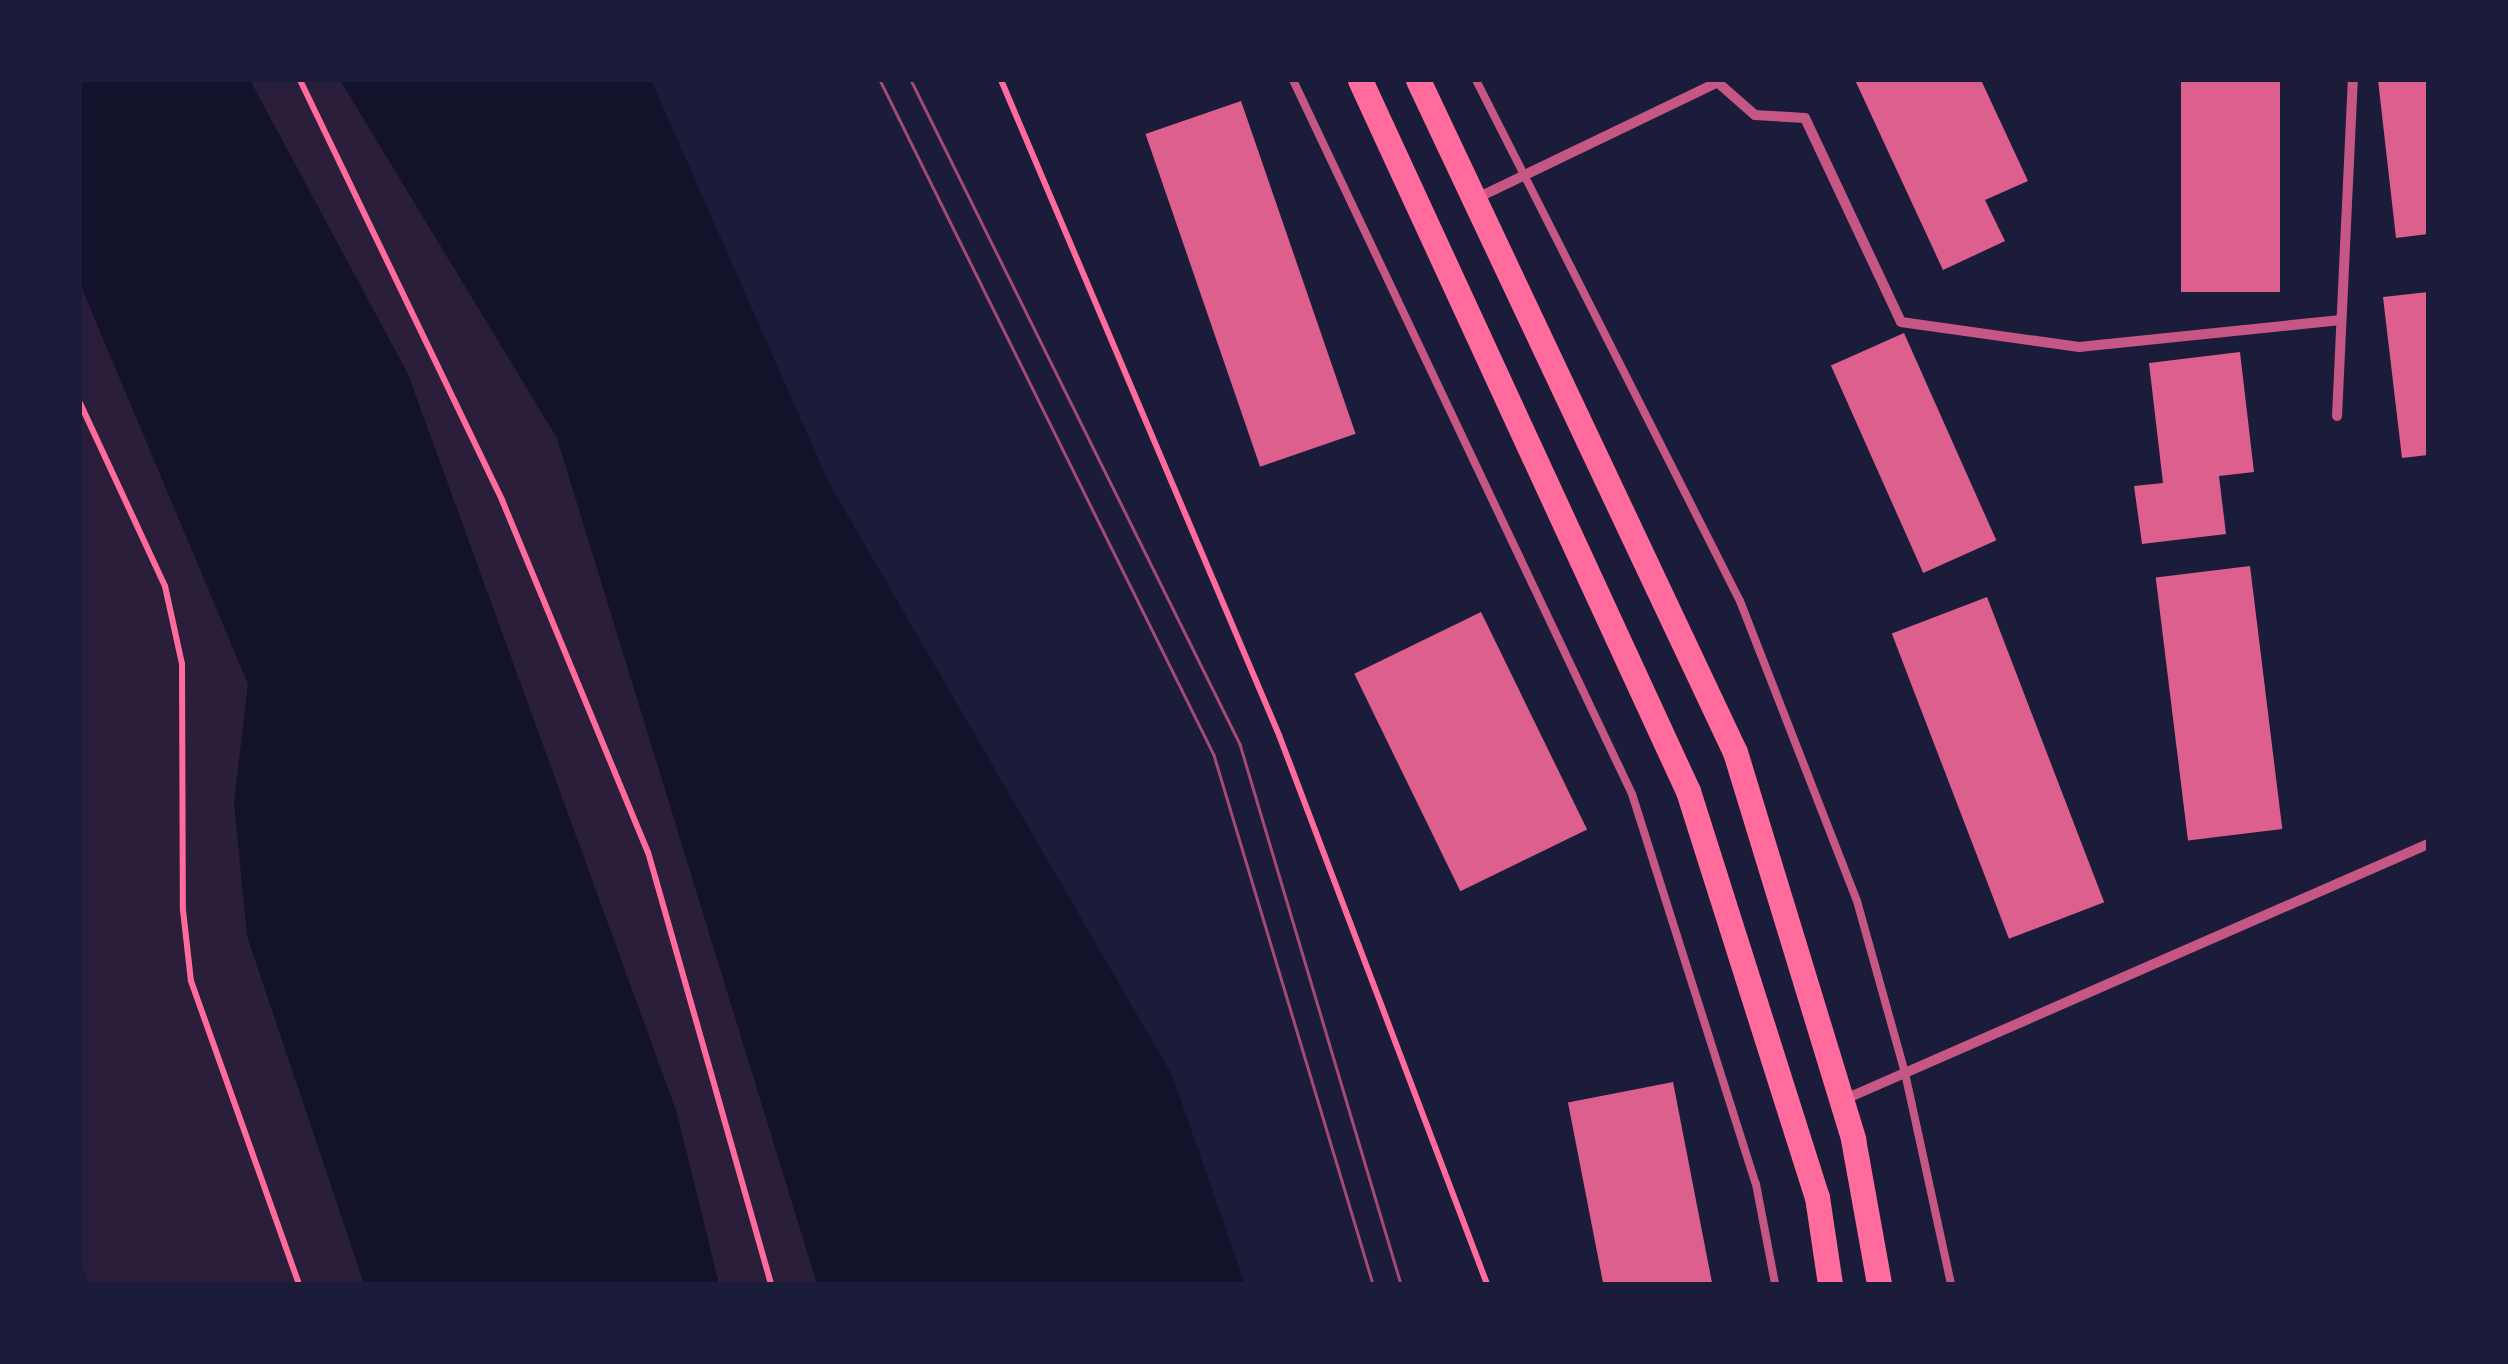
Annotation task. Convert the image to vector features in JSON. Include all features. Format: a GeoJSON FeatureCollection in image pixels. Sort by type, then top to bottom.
{"type":"FeatureCollection","features":[{"type":"Feature","properties":{"kind":"main road"},"geometry":{"type":"LineString","coordinates":[[1360,80],[1688,791],[1817,1197],[1830,1284]]}},
{"type":"Feature","properties":{"kind":"main road"},"geometry":{"type":"LineString","coordinates":[[1418,80],[1735,752],[1842,1100],[1878,1284]]}},
{"type":"Feature","properties":{"kind":"street"},"geometry":{"type":"LineString","coordinates":[[2337,416],[2353,80]]}},
{"type":"Feature","properties":{"kind":"street"},"geometry":{"type":"LineString","coordinates":[[1474,200],[1716,82],[1755,115],[1805,118],[1901,322],[2079,347],[2340,320]]}},
{"type":"Feature","properties":{"kind":"street"},"geometry":{"type":"LineString","coordinates":[[1842,1100],[2428,844]]}},
{"type":"Feature","properties":{"kind":"lane"},"geometry":{"type":"LineString","coordinates":[[1294,80],[1632,794],[1756,1184],[1776,1284]]}},
{"type":"Feature","properties":{"kind":"lane"},"geometry":{"type":"LineString","coordinates":[[1476,80],[1740,601],[1857,901],[1904,1073],[1951,1284]]}},
{"type":"Feature","properties":{"kind":"path"},"geometry":{"type":"LineString","coordinates":[[300,80],[502,500],[648,852],[771,1284]]}},
{"type":"Feature","properties":{"kind":"path"},"geometry":{"type":"LineString","coordinates":[[1000,80],[1280,736],[1488,1284]]}},
{"type":"Feature","properties":{"kind":"path"},"geometry":{"type":"LineString","coordinates":[[80,403],[165,586],[182,664],[183,910],[191,981],[299,1284]]}},
{"type":"Feature","properties":{"kind":"shaded area"},"geometry":{"type":"Polygon","coordinates":[[[80,80],[340,80],[557,438],[817,1284],[89,1284],[80,1263],[80,80]]]}},
{"type":"Feature","properties":{"kind":"shaded area"},"geometry":{"type":"Polygon","coordinates":[[[80,80],[250,80],[408,374],[677,1113],[719,1284],[364,1284],[247,936],[234,803],[248,684],[80,284],[80,80]]]}},
{"type":"Feature","properties":{"kind":"shaded area"},"geometry":{"type":"Polygon","coordinates":[[[340,80],[651,80],[829,483],[1172,1075],[1245,1284],[817,1284],[557,438],[340,80]]]}},
{"type":"Feature","properties":{"kind":"building"},"geometry":{"type":"Polygon","coordinates":[[[1855,80],[1981,80],[2028,181],[1985,200],[2005,241],[1943,270],[1855,80]]]}},
{"type":"Feature","properties":{"kind":"building"},"geometry":{"type":"Polygon","coordinates":[[[2181,80],[2280,80],[2280,292],[2181,292],[2181,80]]]}},
{"type":"Feature","properties":{"kind":"building"},"geometry":{"type":"Polygon","coordinates":[[[2378,80],[2428,80],[2428,234],[2396,238],[2378,80]]]}},
{"type":"Feature","properties":{"kind":"building"},"geometry":{"type":"Polygon","coordinates":[[[1241,101],[1356,434],[1260,467],[1146,134],[1241,101]]]}},
{"type":"Feature","properties":{"kind":"building"},"geometry":{"type":"Polygon","coordinates":[[[2428,292],[2428,455],[2402,458],[2383,297],[2428,292]]]}},
{"type":"Feature","properties":{"kind":"building"},"geometry":{"type":"Polygon","coordinates":[[[1904,333],[1996,540],[1923,573],[1831,366],[1904,333]]]}},
{"type":"Feature","properties":{"kind":"building"},"geometry":{"type":"Polygon","coordinates":[[[2240,352],[2254,472],[2219,476],[2226,534],[2142,544],[2134,486],[2163,483],[2149,363],[2240,352]]]}},
{"type":"Feature","properties":{"kind":"building"},"geometry":{"type":"Polygon","coordinates":[[[2250,566],[2282,829],[2188,841],[2156,578],[2250,566]]]}},
{"type":"Feature","properties":{"kind":"building"},"geometry":{"type":"Polygon","coordinates":[[[1987,597],[2104,902],[2009,939],[1892,634],[1987,597]]]}},
{"type":"Feature","properties":{"kind":"building"},"geometry":{"type":"Polygon","coordinates":[[[1481,612],[1587,830],[1460,891],[1354,674],[1481,612]]]}},
{"type":"Feature","properties":{"kind":"building"},"geometry":{"type":"Polygon","coordinates":[[[1673,1082],[1712,1284],[1603,1284],[1568,1102],[1673,1082]]]}},
{"type":"Feature","properties":{"kind":"tram line"},"geometry":{"type":"LineString","coordinates":[[880,80],[1214,755],[1373,1284]]}},
{"type":"Feature","properties":{"kind":"tram line"},"geometry":{"type":"LineString","coordinates":[[911,80],[1240,744],[1401,1284]]}}]}
